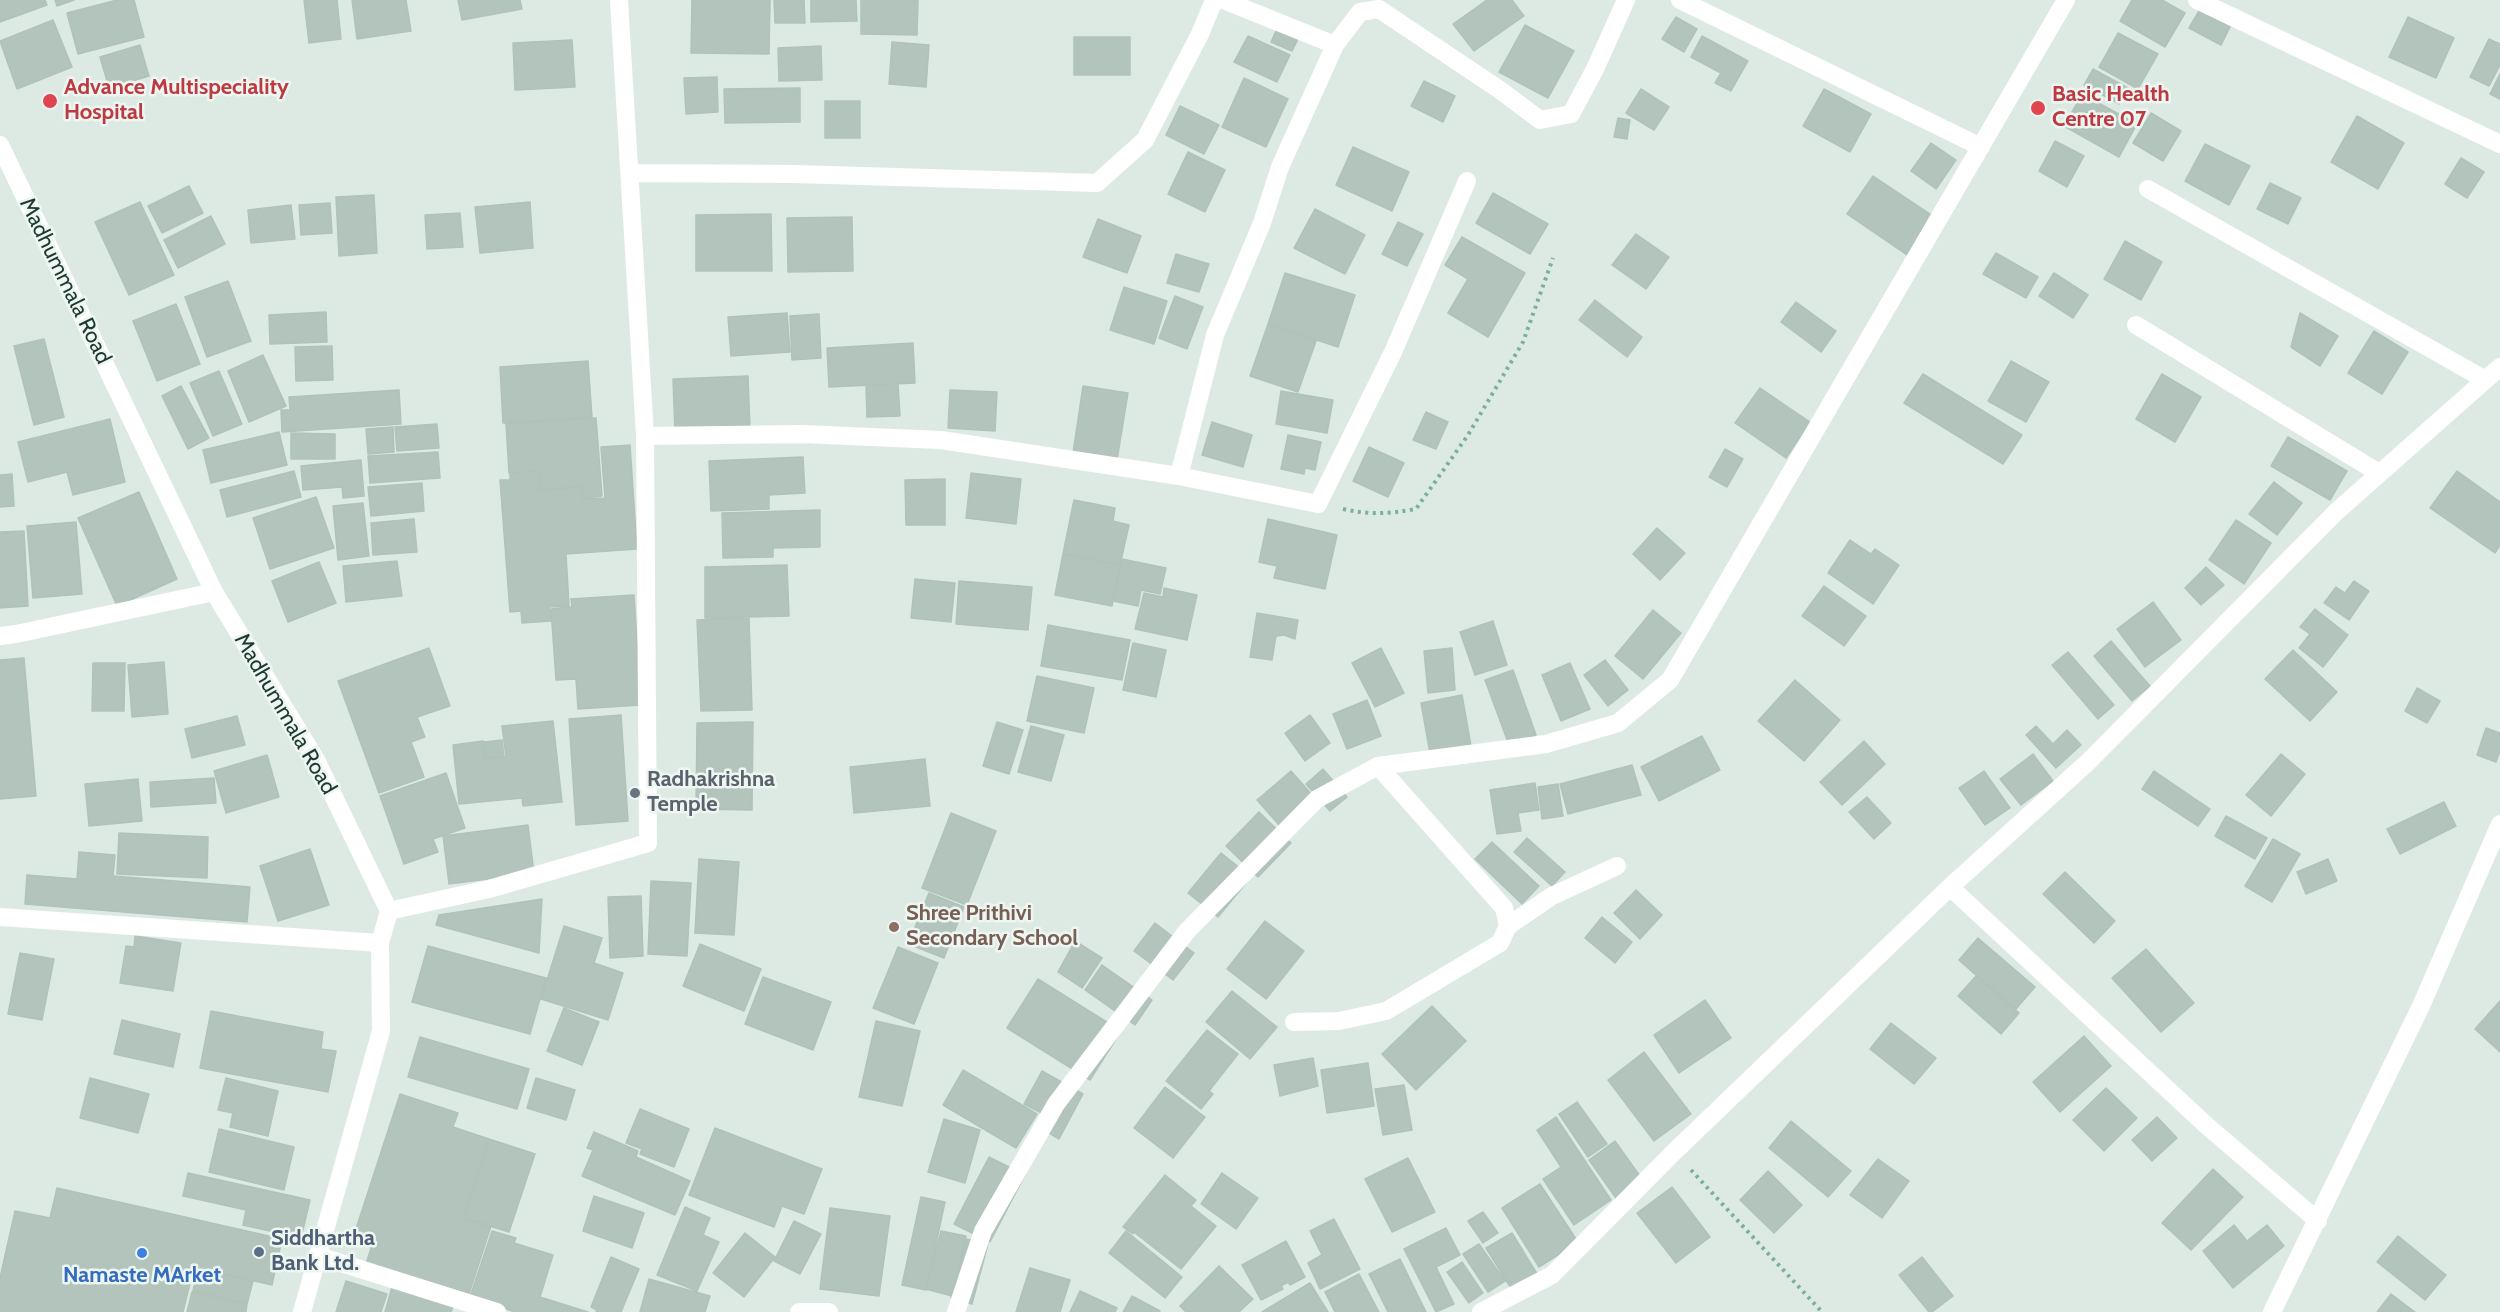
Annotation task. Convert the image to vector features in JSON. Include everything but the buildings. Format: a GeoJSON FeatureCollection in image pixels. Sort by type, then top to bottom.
{"type":"FeatureCollection","features":[{"type":"Feature","properties":{"kind":"street"},"geometry":{"type":"LineString","coordinates":[[302,1312],[381,1031],[380,943],[389,911],[489,889],[648,843],[645,436],[619,0]]}},
{"type":"Feature","properties":{"kind":"street"},"geometry":{"type":"LineString","coordinates":[[630,173],[795,174],[1097,183],[1145,140],[1200,34],[1214,0]]}},
{"type":"Feature","properties":{"kind":"street"},"geometry":{"type":"LineString","coordinates":[[1223,0],[1335,45]]}},
{"type":"Feature","properties":{"kind":"street"},"geometry":{"type":"LineString","coordinates":[[1179,476],[1215,336],[1262,223],[1280,167],[1335,45],[1360,12],[1379,9],[1500,90],[1540,120],[1570,114],[1595,69],[1626,0]]}},
{"type":"Feature","properties":{"kind":"street"},"geometry":{"type":"LineString","coordinates":[[1680,0],[1981,147]]}},
{"type":"Feature","properties":{"kind":"street"},"geometry":{"type":"LineString","coordinates":[[956,1312],[983,1231],[1056,1104],[1187,932],[1317,800],[1378,766],[1546,744],[1618,723],[1670,680],[2066,0]]}},
{"type":"Feature","properties":{"kind":"street"},"geometry":{"type":"LineString","coordinates":[[2197,0],[2500,144]]}},
{"type":"Feature","properties":{"kind":"street","name":"Madhummala Road"},"geometry":{"type":"LineString","coordinates":[[0,145],[214,592],[316,760],[389,911]]}},
{"type":"Feature","properties":{"kind":"street"},"geometry":{"type":"LineString","coordinates":[[645,436],[802,434],[941,440],[1179,476],[1318,504],[1393,352],[1467,181]]}},
{"type":"Feature","properties":{"kind":"street"},"geometry":{"type":"LineString","coordinates":[[2148,189],[2484,379]]}},
{"type":"Feature","properties":{"kind":"street"},"geometry":{"type":"LineString","coordinates":[[2136,325],[2379,474]]}},
{"type":"Feature","properties":{"kind":"street"},"geometry":{"type":"LineString","coordinates":[[1481,1312],[1552,1275],[1674,1152],[1950,887],[2088,762],[2336,513],[2500,367]]}},
{"type":"Feature","properties":{"kind":"street"},"geometry":{"type":"LineString","coordinates":[[0,636],[214,592]]}},
{"type":"Feature","properties":{"kind":"street"},"geometry":{"type":"LineString","coordinates":[[1378,766],[1504,908],[1508,926]]}},
{"type":"Feature","properties":{"kind":"street"},"geometry":{"type":"LineString","coordinates":[[2272,1312],[2421,1006],[2500,824]]}},
{"type":"Feature","properties":{"kind":"street"},"geometry":{"type":"LineString","coordinates":[[1294,1022],[1339,1021],[1386,1011],[1500,943],[1508,926],[1552,896],[1617,866]]}},
{"type":"Feature","properties":{"kind":"street"},"geometry":{"type":"LineString","coordinates":[[1950,887],[2206,1125],[2318,1221]]}},
{"type":"Feature","properties":{"kind":"street"},"geometry":{"type":"LineString","coordinates":[[0,917],[380,943]]}},
{"type":"Feature","properties":{"kind":"street"},"geometry":{"type":"LineString","coordinates":[[319,1256],[497,1312]]}},
{"type":"Feature","properties":{"kind":"street"},"geometry":{"type":"LineString","coordinates":[[799,1312],[829,1312]]}},
{"type":"Feature","properties":{"kind":"path"},"geometry":{"type":"LineString","coordinates":[[1318,504],[1364,514],[1388,514],[1416,509],[1467,435],[1523,342],[1553,258]]}},
{"type":"Feature","properties":{"kind":"path"},"geometry":{"type":"LineString","coordinates":[[1674,1152],[1822,1312]]}},
{"type":"Feature","properties":{"kind":"place","name":"Advance Multispeciality Hospital"},"geometry":{"type":"Point","coordinates":[50,101]}},
{"type":"Feature","properties":{"kind":"place","name":"Basic Health Centre 07"},"geometry":{"type":"Point","coordinates":[2038,108]}},
{"type":"Feature","properties":{"kind":"place","name":"Radhakrishna Temple"},"geometry":{"type":"Point","coordinates":[635,793]}},
{"type":"Feature","properties":{"kind":"place","name":"Shree Prithivi Secondary School"},"geometry":{"type":"Point","coordinates":[894,927]}},
{"type":"Feature","properties":{"kind":"place","name":"Siddhartha Bank Ltd."},"geometry":{"type":"Point","coordinates":[259,1252]}},
{"type":"Feature","properties":{"kind":"place","name":"Namaste MArket"},"geometry":{"type":"Point","coordinates":[142,1253]}}]}
